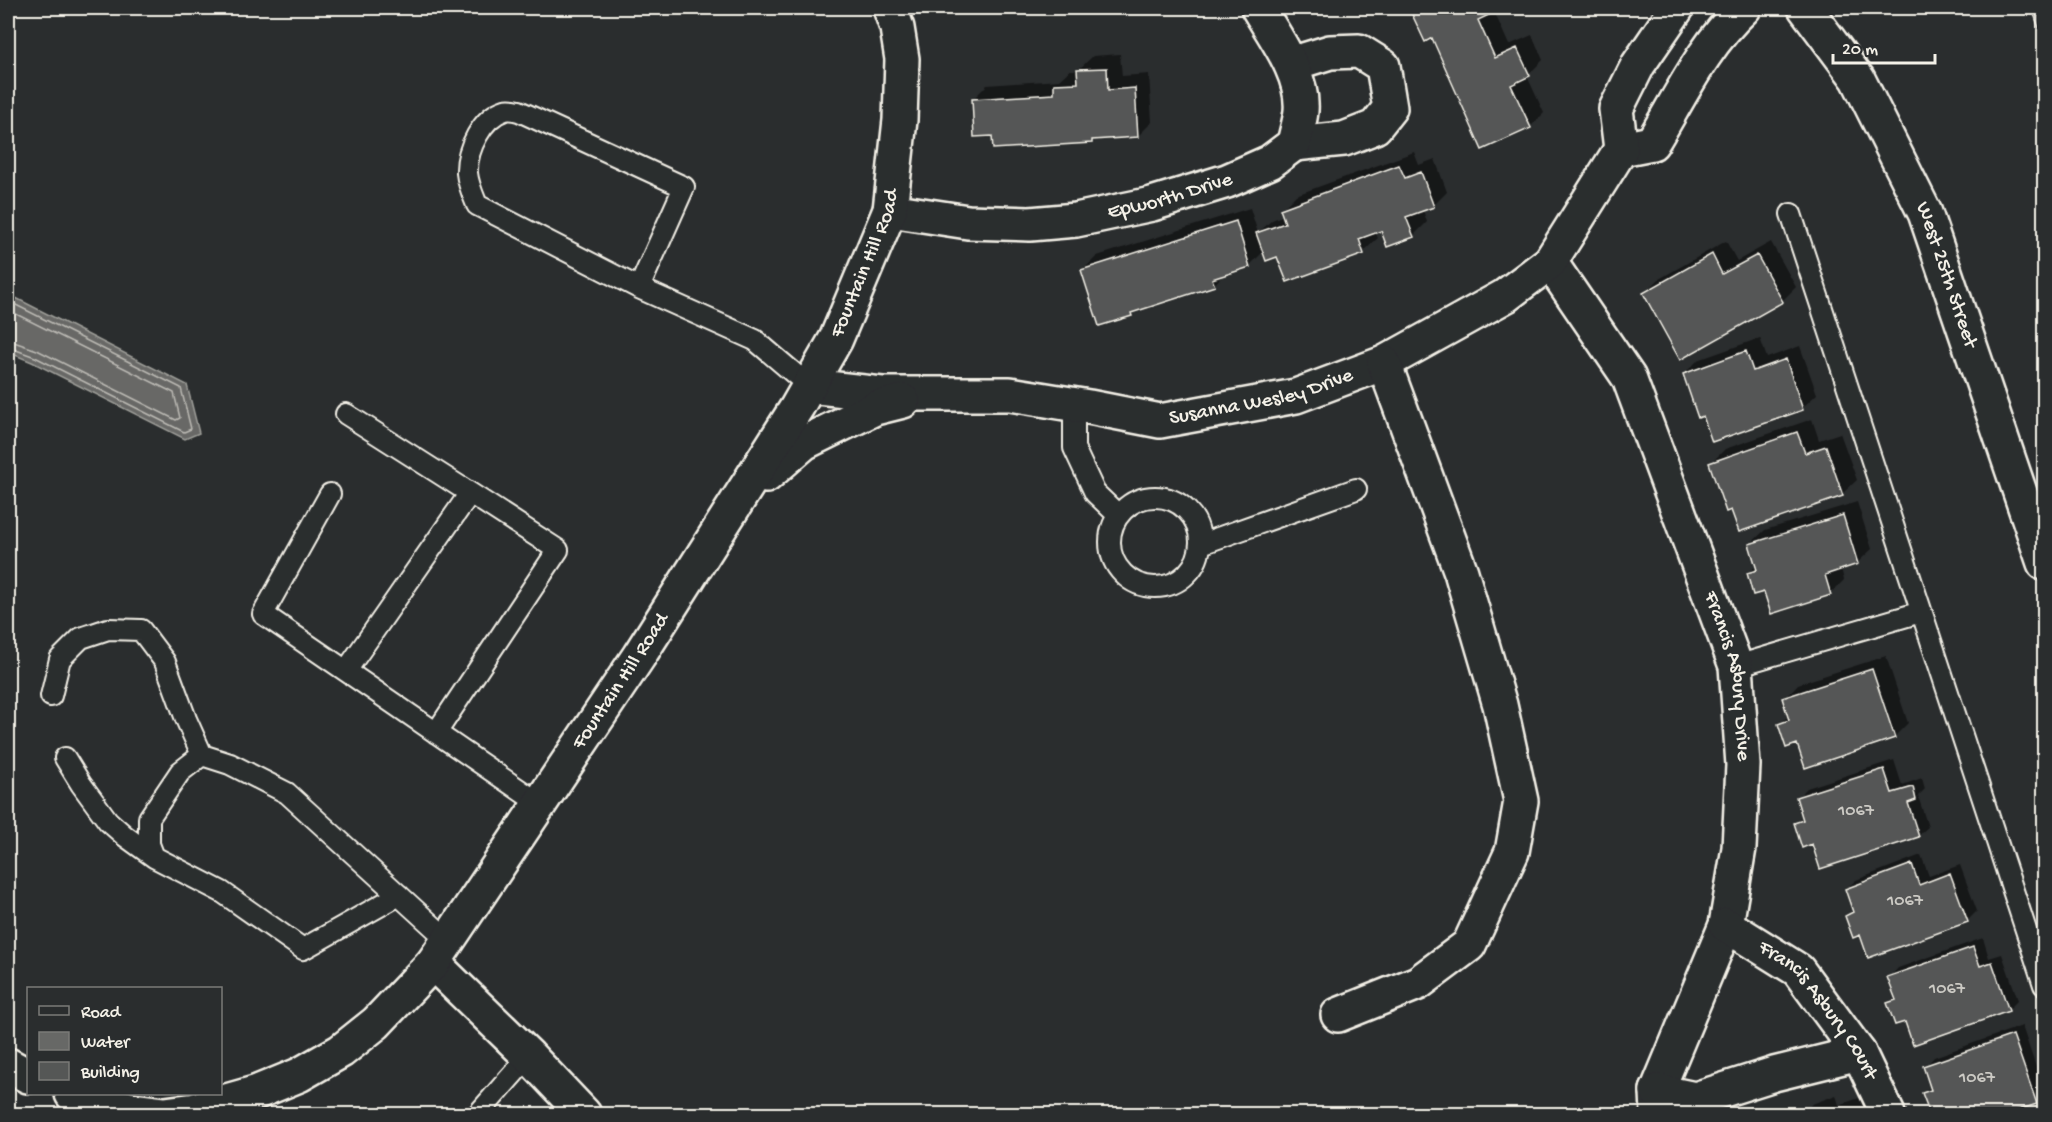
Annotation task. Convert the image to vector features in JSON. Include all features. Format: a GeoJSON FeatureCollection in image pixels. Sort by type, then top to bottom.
{"type":"FeatureCollection","features":[{"type":"Feature","properties":{"kind":"street","name":"Fountain Hill Road"},"geometry":{"type":"LineString","coordinates":[[76,1095],[133,1110],[165,1114],[195,1110],[255,1093],[299,1075],[341,1051],[376,1023],[440,951],[639,656],[809,386],[836,339],[890,210],[900,120],[902,58],[897,28],[890,8]]}},
{"type":"Feature","properties":{"kind":"street"},"geometry":{"type":"LineString","coordinates":[[1258,8],[1292,64],[1300,95],[1301,111],[1294,144],[1344,139],[1375,127],[1390,108],[1383,66],[1359,51],[1330,52],[1292,64]]}},
{"type":"Feature","properties":{"kind":"street"},"geometry":{"type":"LineString","coordinates":[[1709,49],[1674,12],[1638,65],[1616,109],[1622,149],[1652,143],[1695,68],[1734,16],[1744,8]]}},
{"type":"Feature","properties":{"kind":"street","name":"West 25th Street"},"geometry":{"type":"LineString","coordinates":[[1805,8],[1858,79],[1925,213],[2044,562]]}},
{"type":"Feature","properties":{"kind":"street","name":"Epworth Drive"},"geometry":{"type":"LineString","coordinates":[[890,210],[968,222],[1030,224],[1076,220],[1152,204],[1227,181],[1270,162],[1294,144]]}},
{"type":"Feature","properties":{"kind":"street","name":"Susanna Wesley Drive"},"geometry":{"type":"LineString","coordinates":[[809,386],[882,394],[1010,394],[1160,422],[1296,396],[1384,363],[1505,296],[1550,262],[1622,149]]}},
{"type":"Feature","properties":{"kind":"street","name":"Francis Asbury Drive"},"geometry":{"type":"LineString","coordinates":[[1550,262],[1629,378],[1736,666],[1743,765],[1739,848],[1726,925],[1658,1103]]}},
{"type":"Feature","properties":{"kind":"street"},"geometry":{"type":"LineString","coordinates":[[1338,1015],[1419,983],[1469,945],[1512,852],[1521,801],[1500,705],[1461,572],[1384,363]]}},
{"type":"Feature","properties":{"kind":"street"},"geometry":{"type":"LineString","coordinates":[[738,500],[804,442],[875,408],[926,395]]}},
{"type":"Feature","properties":{"kind":"street","name":"Francis Asbury Court"},"geometry":{"type":"LineString","coordinates":[[1726,925],[1798,970],[1859,1053],[1888,1114]]}},
{"type":"Feature","properties":{"kind":"street"},"geometry":{"type":"LineString","coordinates":[[440,951],[529,1056],[584,1114]]}},
{"type":"Feature","properties":{"kind":"street"},"geometry":{"type":"LineString","coordinates":[[1658,1103],[1695,1100],[1774,1074],[1859,1053]]}},
{"type":"Feature","properties":{"kind":"street"},"geometry":{"type":"LineString","coordinates":[[8,1065],[27,1075]]}},
{"type":"Feature","properties":{"kind":"lane"},"geometry":{"type":"LineString","coordinates":[[639,288],[684,187],[519,111],[507,110],[495,115],[483,126],[470,154],[467,170],[468,182],[477,205],[639,288],[755,340],[809,386]]}},
{"type":"Feature","properties":{"kind":"lane"},"geometry":{"type":"LineString","coordinates":[[1791,214],[2044,985]]}},
{"type":"Feature","properties":{"kind":"lane"},"geometry":{"type":"LineString","coordinates":[[1074,405],[1074,448],[1095,493],[1118,515]]}},
{"type":"Feature","properties":{"kind":"lane"},"geometry":{"type":"LineString","coordinates":[[346,414],[558,550],[436,733]]}},
{"type":"Feature","properties":{"kind":"lane"},"geometry":{"type":"LineString","coordinates":[[1201,544],[1356,489]]}},
{"type":"Feature","properties":{"kind":"lane"},"geometry":{"type":"LineString","coordinates":[[346,671],[470,493]]}},
{"type":"Feature","properties":{"kind":"lane"},"geometry":{"type":"LineString","coordinates":[[330,494],[263,614],[540,804]]}},
{"type":"Feature","properties":{"kind":"lane"},"geometry":{"type":"LineString","coordinates":[[1156,496],[1170,499],[1192,516],[1201,544],[1190,571],[1178,581],[1164,587],[1141,585],[1121,573],[1113,560],[1110,545],[1112,530],[1118,515],[1129,505],[1141,499],[1156,496]]}},
{"type":"Feature","properties":{"kind":"lane"},"geometry":{"type":"LineString","coordinates":[[1736,666],[1921,612]]}},
{"type":"Feature","properties":{"kind":"lane"},"geometry":{"type":"LineString","coordinates":[[51,696],[60,660],[81,638],[108,628],[141,630],[165,662],[202,754],[230,764],[287,793],[399,895],[440,951]]}},
{"type":"Feature","properties":{"kind":"lane"},"geometry":{"type":"LineString","coordinates":[[154,857],[149,844],[149,818],[180,772],[202,754]]}},
{"type":"Feature","properties":{"kind":"lane"},"geometry":{"type":"LineString","coordinates":[[65,758],[108,821],[154,857],[222,892],[303,949],[399,895]]}},
{"type":"Feature","properties":{"kind":"lane"},"geometry":{"type":"LineString","coordinates":[[478,1114],[529,1056]]}},
{"type":"Feature","properties":{"kind":"water"},"geometry":{"type":"Polygon","coordinates":[[[8,294],[187,385],[199,433],[185,439],[8,352],[8,294]]]}},
{"type":"Feature","properties":{"kind":"building"},"geometry":{"type":"Polygon","coordinates":[[[1409,8],[1488,8],[1491,14],[1478,20],[1495,58],[1517,48],[1530,76],[1511,85],[1531,128],[1482,150],[1432,38],[1425,42],[1409,8]]]}},
{"type":"Feature","properties":{"kind":"building"},"geometry":{"type":"Polygon","coordinates":[[[2032,8],[2044,8],[2044,43],[2032,8]]]}},
{"type":"Feature","properties":{"kind":"building"},"geometry":{"type":"Polygon","coordinates":[[[1107,68],[1108,90],[1135,88],[1138,137],[1092,140],[1092,143],[993,149],[992,136],[974,137],[972,99],[1054,94],[1054,84],[1078,83],[1077,69],[1107,68]]]}},
{"type":"Feature","properties":{"kind":"building"},"geometry":{"type":"Polygon","coordinates":[[[1399,165],[1405,178],[1421,172],[1434,207],[1406,217],[1414,237],[1387,247],[1381,231],[1359,239],[1364,254],[1287,282],[1277,257],[1266,261],[1256,233],[1285,223],[1280,209],[1399,165]]]}},
{"type":"Feature","properties":{"kind":"building"},"geometry":{"type":"Polygon","coordinates":[[[1236,221],[1250,267],[1212,279],[1215,286],[1131,313],[1132,316],[1099,326],[1081,270],[1236,221]]]}},
{"type":"Feature","properties":{"kind":"building"},"geometry":{"type":"Polygon","coordinates":[[[1712,254],[1722,274],[1757,255],[1783,302],[1680,360],[1643,293],[1712,254]]]}},
{"type":"Feature","properties":{"kind":"building"},"geometry":{"type":"Polygon","coordinates":[[[1746,351],[1753,371],[1786,359],[1803,410],[1712,442],[1703,416],[1698,418],[1683,374],[1746,351]]]}},
{"type":"Feature","properties":{"kind":"building"},"geometry":{"type":"Polygon","coordinates":[[[1797,432],[1805,453],[1826,446],[1843,496],[1739,532],[1731,510],[1726,512],[1709,463],[1797,432]]]}},
{"type":"Feature","properties":{"kind":"building"},"geometry":{"type":"Polygon","coordinates":[[[1843,515],[1858,564],[1825,575],[1831,595],[1771,614],[1764,592],[1753,595],[1747,573],[1757,570],[1749,544],[1843,515]]]}},
{"type":"Feature","properties":{"kind":"building"},"geometry":{"type":"Polygon","coordinates":[[[1872,669],[1895,738],[1805,768],[1797,744],[1786,748],[1778,724],[1789,720],[1782,698],[1872,669]]]}},
{"type":"Feature","properties":{"kind":"building"},"geometry":{"type":"Polygon","coordinates":[[[1884,769],[1892,793],[1913,787],[1916,800],[1908,803],[1919,837],[1820,869],[1812,844],[1802,848],[1794,823],[1803,820],[1796,797],[1884,769]]]}},
{"type":"Feature","properties":{"kind":"building"},"geometry":{"type":"Polygon","coordinates":[[[1912,864],[1919,885],[1950,873],[1968,922],[1868,958],[1860,935],[1853,938],[1845,916],[1853,912],[1845,889],[1912,864]]]}},
{"type":"Feature","properties":{"kind":"building"},"geometry":{"type":"Polygon","coordinates":[[[1973,947],[1980,966],[1992,962],[2009,1011],[1913,1045],[1905,1022],[1895,1025],[1887,1003],[1896,1000],[1887,977],[1973,947]]]}},
{"type":"Feature","properties":{"kind":"building"},"geometry":{"type":"Polygon","coordinates":[[[2013,1035],[2037,1104],[2006,1114],[1941,1114],[1940,1112],[1930,1114],[1922,1093],[1931,1090],[1923,1066],[2013,1035]]]}},
{"type":"Feature","properties":{"kind":"building"},"geometry":{"type":"Polygon","coordinates":[[[1821,1109],[1823,1114],[1805,1114],[1821,1109]]]}},
{"type":"Feature","properties":{"kind":"building"},"geometry":{"type":"Polygon","coordinates":[[[1848,1110],[1850,1114],[1834,1114],[1848,1110]]]}}]}
